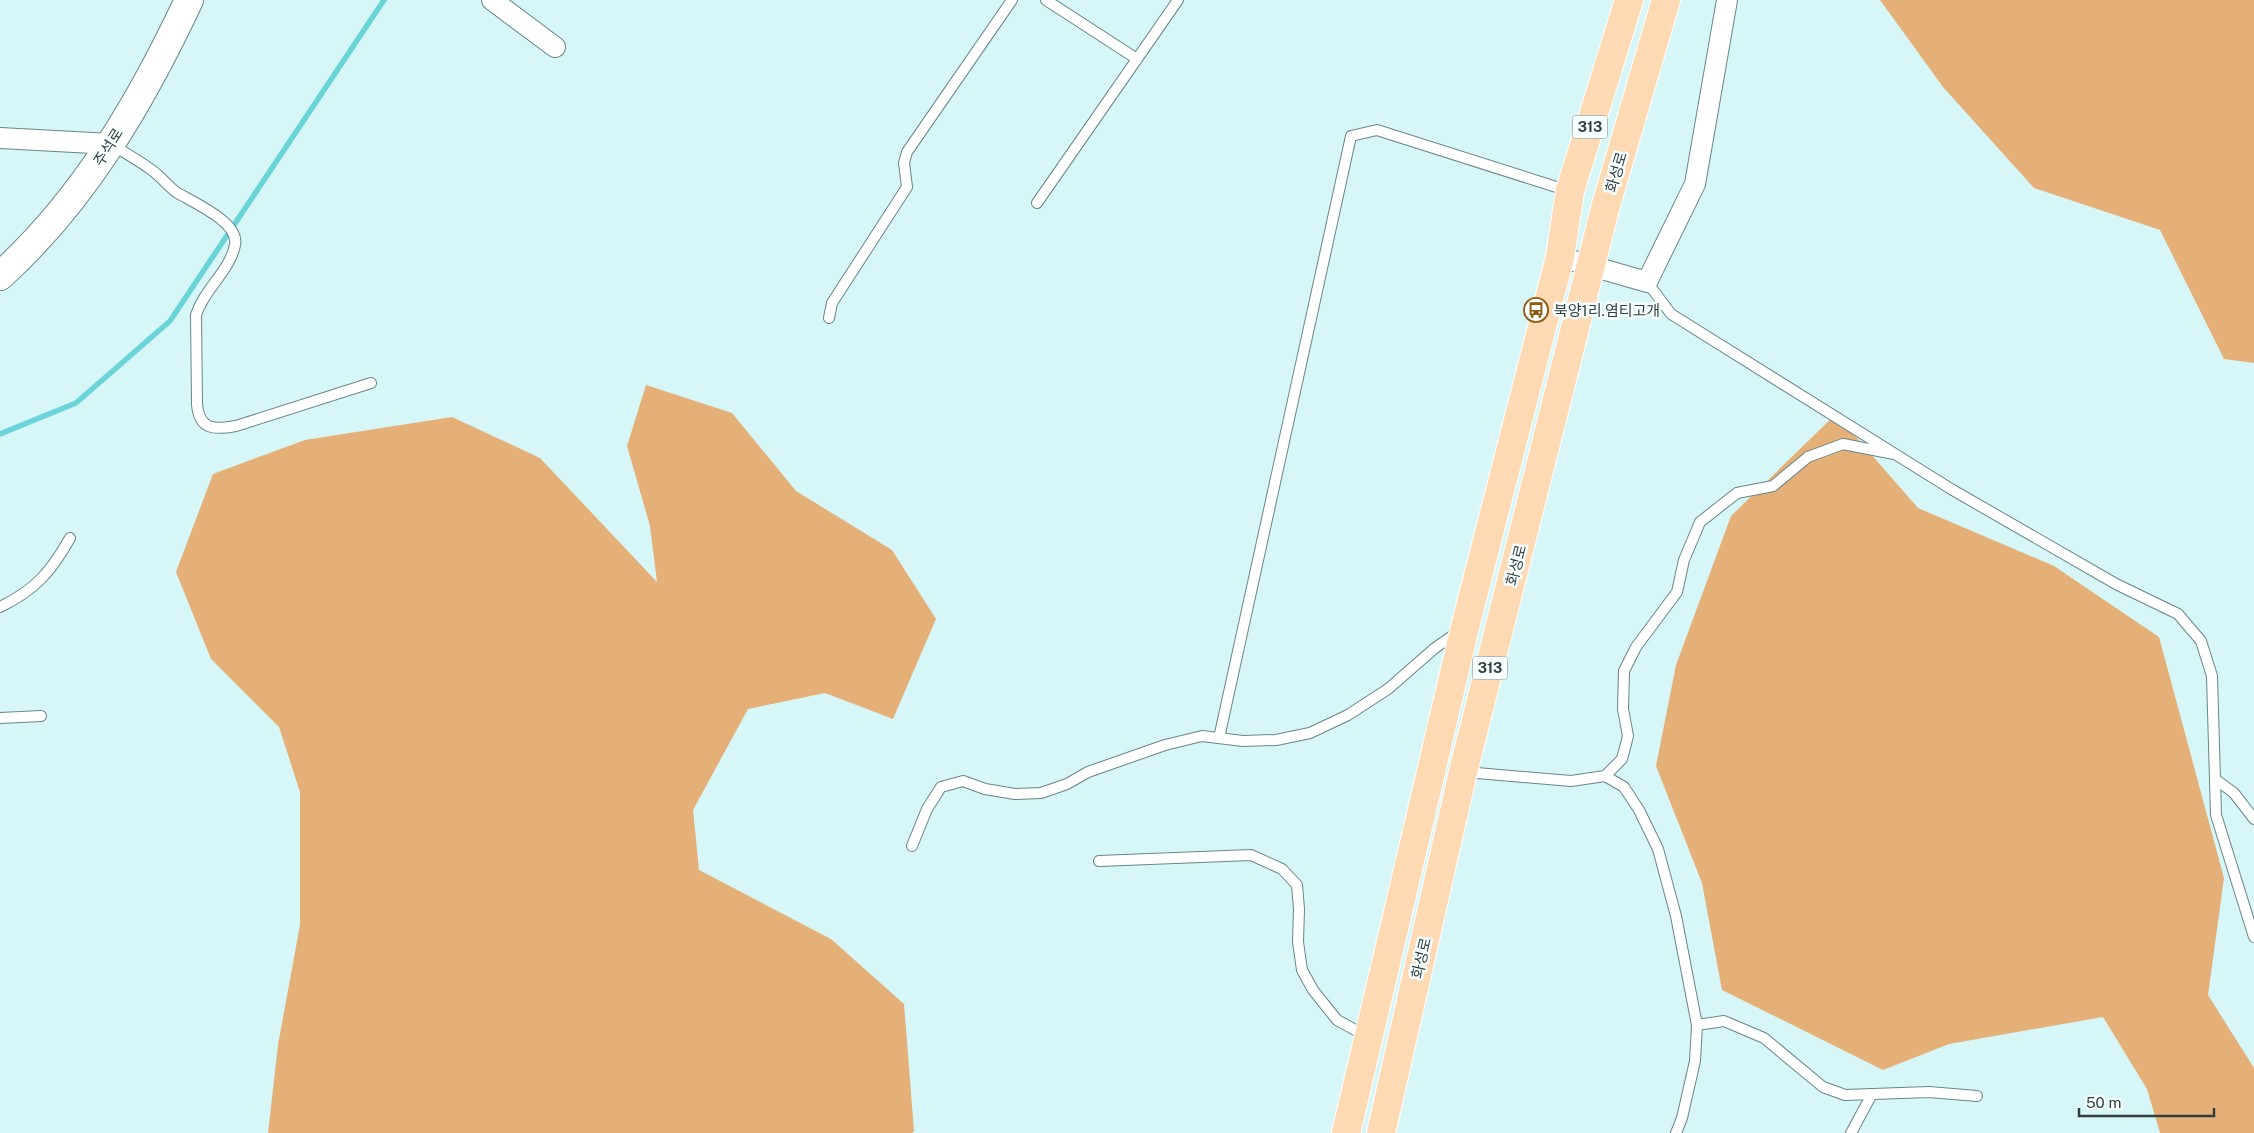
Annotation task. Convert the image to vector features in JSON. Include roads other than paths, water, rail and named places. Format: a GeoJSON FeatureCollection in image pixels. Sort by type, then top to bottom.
{"type":"FeatureCollection","features":[{"type":"Feature","properties":{"kind":"main road","name":"주석로"},"geometry":{"type":"LineString","coordinates":[[0,276],[44,233],[70,202],[111,144],[146,85],[189,0]]}},
{"type":"Feature","properties":{"kind":"main road","name":"313"},"geometry":{"type":"LineString","coordinates":[[1346,1133],[1466,627],[1560,257],[1570,191],[1628,0]]}},
{"type":"Feature","properties":{"kind":"main road","name":"화성로"},"geometry":{"type":"LineString","coordinates":[[1381,1133],[1463,772],[1608,196],[1666,0]]}},
{"type":"Feature","properties":{"kind":"street"},"geometry":{"type":"LineString","coordinates":[[492,0],[555,47]]}},
{"type":"Feature","properties":{"kind":"street"},"geometry":{"type":"LineString","coordinates":[[1560,257],[1647,282],[1694,184],[1727,0]]}},
{"type":"Feature","properties":{"kind":"street"},"geometry":{"type":"LineString","coordinates":[[0,138],[111,144]]}},
{"type":"Feature","properties":{"kind":"lane"},"geometry":{"type":"LineString","coordinates":[[829,318],[832,303],[907,187],[904,163],[907,152],[1012,0]]}},
{"type":"Feature","properties":{"kind":"lane"},"geometry":{"type":"LineString","coordinates":[[1046,0],[1137,59]]}},
{"type":"Feature","properties":{"kind":"lane"},"geometry":{"type":"LineString","coordinates":[[1038,203],[1178,0]]}},
{"type":"Feature","properties":{"kind":"lane"},"geometry":{"type":"LineString","coordinates":[[1219,738],[1351,136],[1377,130],[1570,191]]}},
{"type":"Feature","properties":{"kind":"lane"},"geometry":{"type":"LineString","coordinates":[[111,144],[154,172],[174,191],[213,213],[234,232],[236,244],[232,256],[200,303],[196,315],[198,416],[207,426],[219,429],[236,426],[371,383]]}},
{"type":"Feature","properties":{"kind":"lane"},"geometry":{"type":"LineString","coordinates":[[1647,282],[1671,314],[1951,489],[2116,584],[2178,614],[2200,641],[2212,676],[2216,815],[2254,937]]}},
{"type":"Feature","properties":{"kind":"lane"},"geometry":{"type":"LineString","coordinates":[[1463,772],[1571,781],[1605,776],[1622,759],[1628,736],[1623,709],[1624,671],[1636,647],[1677,592],[1684,560],[1700,522],[1737,493],[1773,486],[1808,457],[1843,444],[1900,456]]}},
{"type":"Feature","properties":{"kind":"lane"},"geometry":{"type":"LineString","coordinates":[[0,607],[37,585],[55,565],[70,538]]}},
{"type":"Feature","properties":{"kind":"lane"},"geometry":{"type":"LineString","coordinates":[[912,846],[927,809],[941,787],[963,781],[985,789],[1008,793],[1041,793],[1067,784],[1088,772],[1165,745],[1202,736],[1243,741],[1276,740],[1310,733],[1348,715],[1388,689],[1435,648],[1466,627]]}},
{"type":"Feature","properties":{"kind":"lane"},"geometry":{"type":"LineString","coordinates":[[0,718],[41,716]]}},
{"type":"Feature","properties":{"kind":"lane"},"geometry":{"type":"LineString","coordinates":[[1605,776],[1624,787],[1639,810],[1658,850],[1676,916],[1697,1025],[1695,1061],[1682,1118],[1676,1133]]}},
{"type":"Feature","properties":{"kind":"lane"},"geometry":{"type":"LineString","coordinates":[[2215,779],[2234,793],[2254,819]]}},
{"type":"Feature","properties":{"kind":"lane"},"geometry":{"type":"LineString","coordinates":[[1099,861],[1250,856],[1282,869],[1297,885],[1298,942],[1302,970],[1313,990],[1337,1020],[1369,1038]]}},
{"type":"Feature","properties":{"kind":"lane"},"geometry":{"type":"LineString","coordinates":[[1697,1025],[1724,1021],[1764,1038],[1823,1087],[1845,1095],[1929,1092],[1977,1096]]}},
{"type":"Feature","properties":{"kind":"lane"},"geometry":{"type":"LineString","coordinates":[[1851,1133],[1872,1094]]}},
{"type":"Feature","properties":{"kind":"waterway"},"geometry":{"type":"LineString","coordinates":[[0,434],[76,403],[170,321],[384,0]]}},
{"type":"Feature","properties":{"kind":"place","name":"북양1리.염티고개"},"geometry":{"type":"Point","coordinates":[1536,310]}}]}
